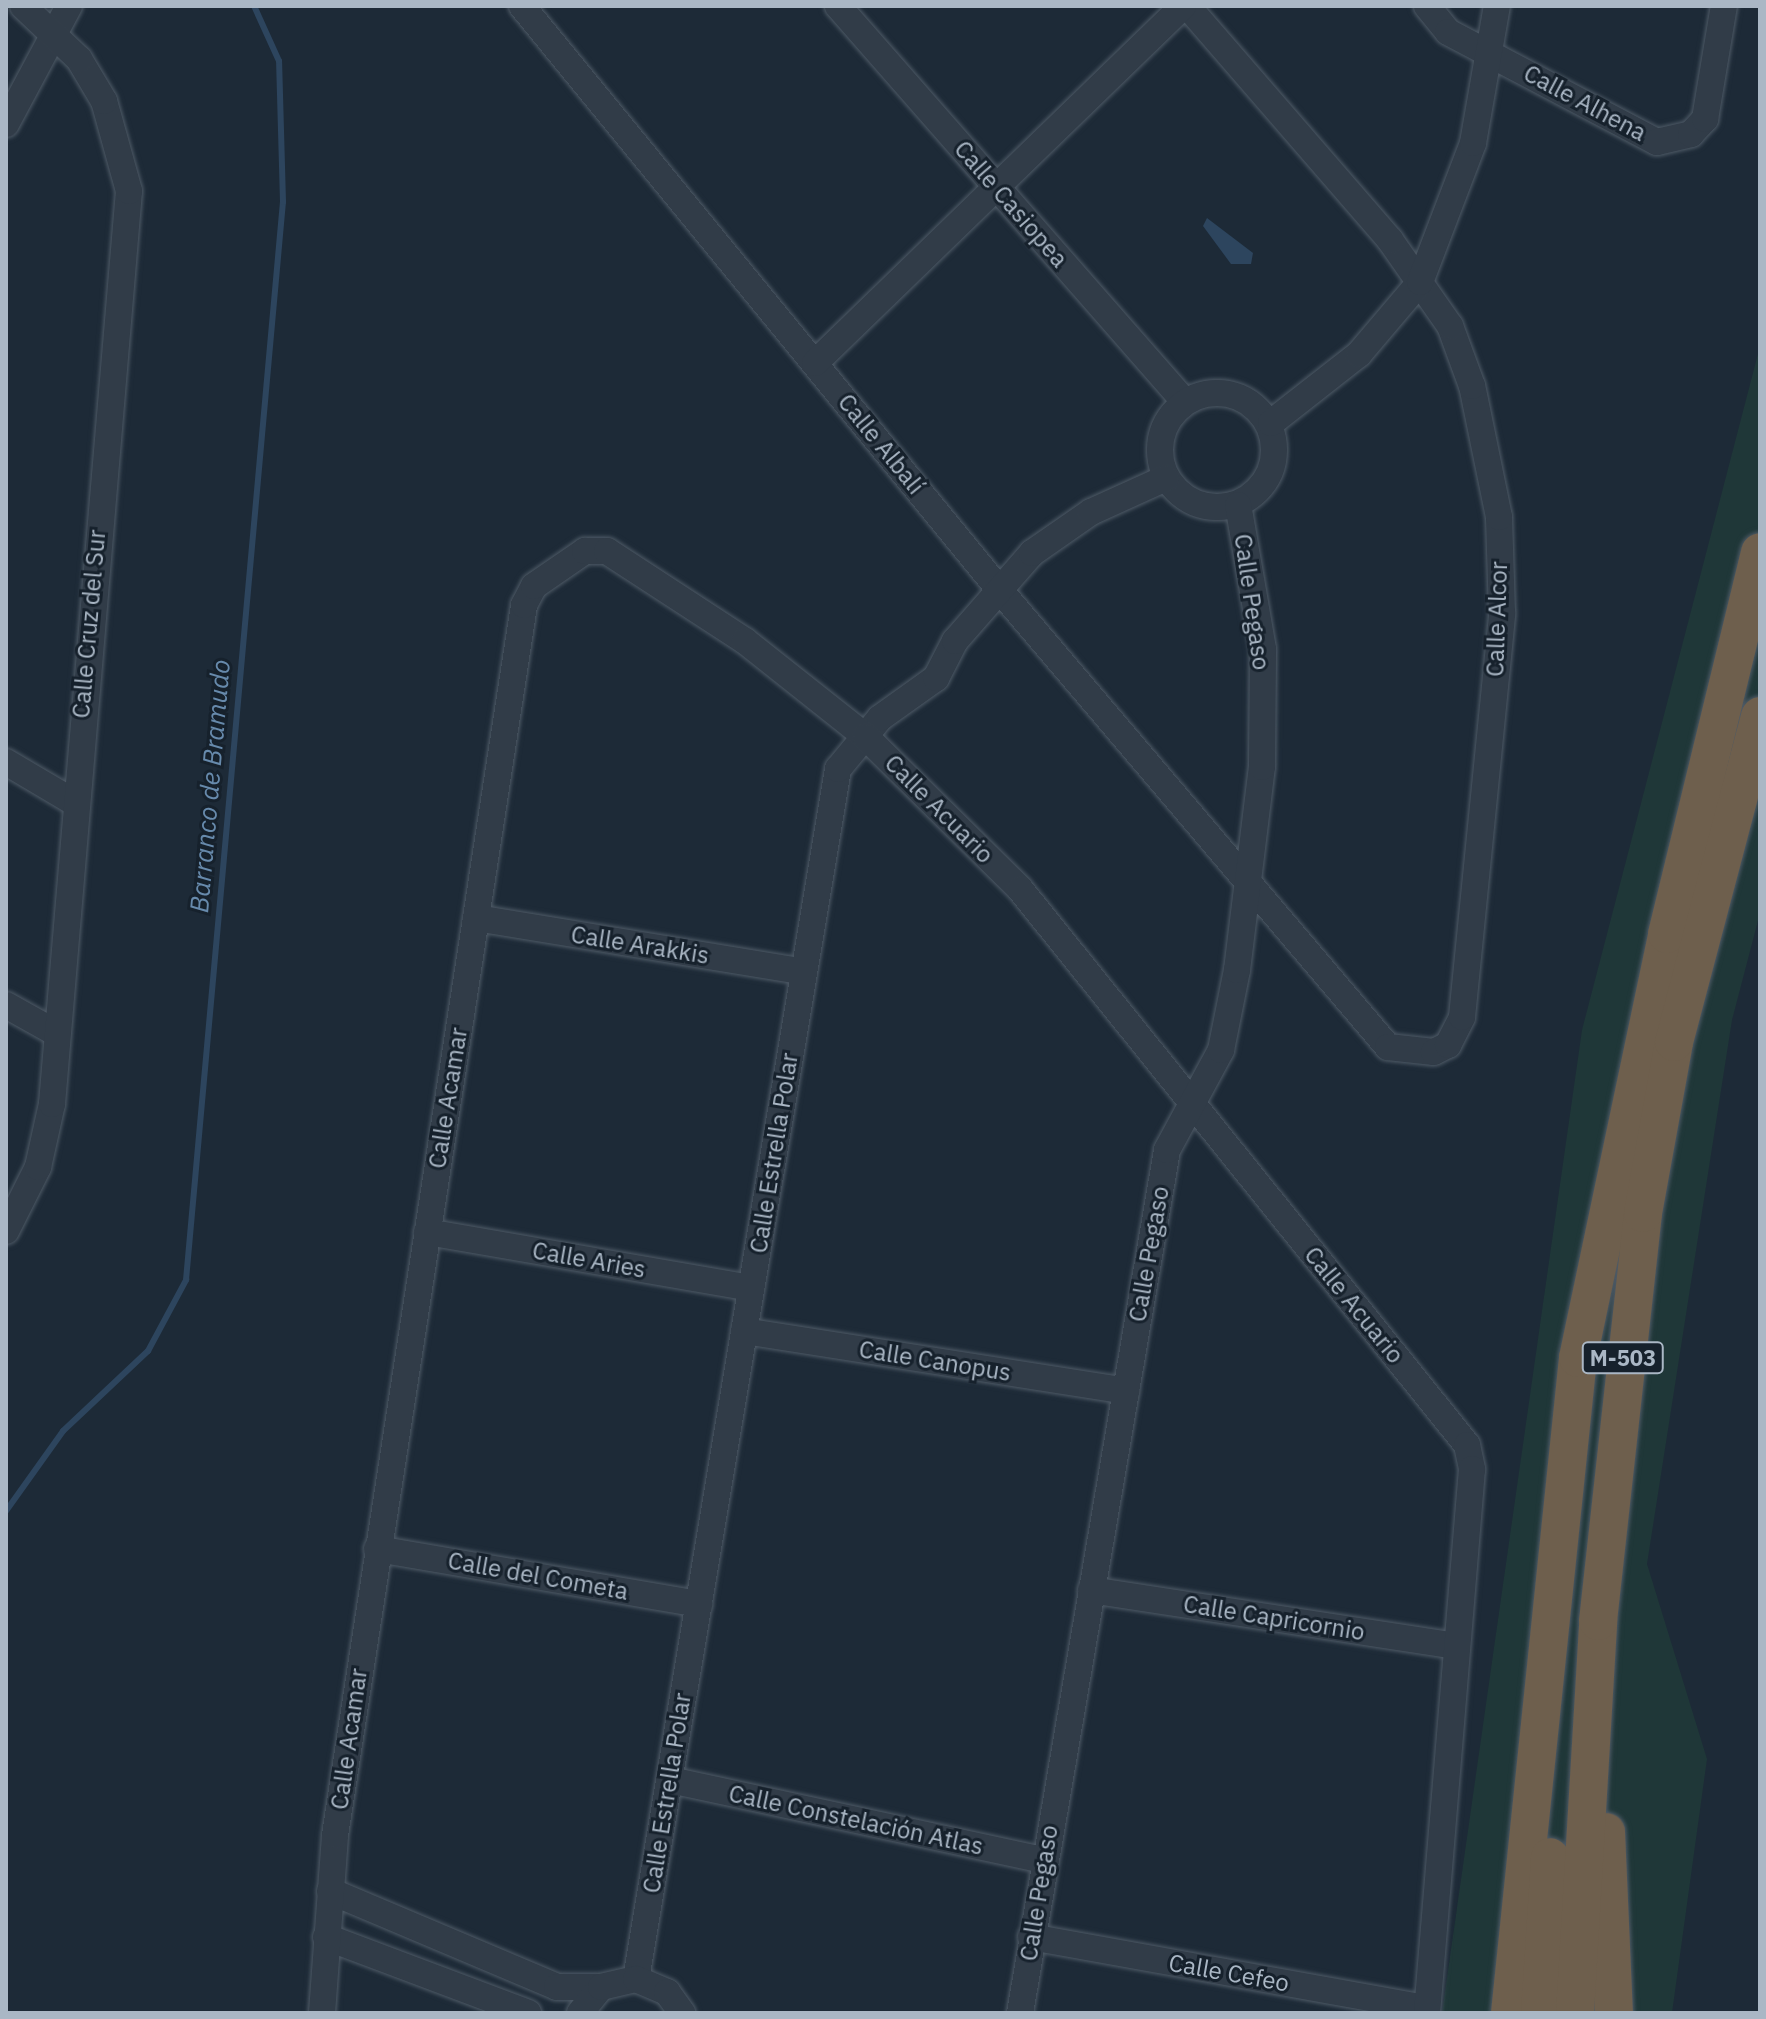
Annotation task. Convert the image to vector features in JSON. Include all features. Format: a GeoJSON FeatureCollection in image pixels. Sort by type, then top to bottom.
{"type":"FeatureCollection","features":[{"type":"Feature","properties":{"kind":"highway","name":"M-503"},"geometry":{"type":"LineString","coordinates":[[1510,2013],[1578,1358],[1618,1158],[1760,552]]}},
{"type":"Feature","properties":{"kind":"highway","name":"M-503"},"geometry":{"type":"LineString","coordinates":[[1575,2013],[1617,1404],[1674,1042],[1760,716]]}},
{"type":"Feature","properties":{"kind":"highway","name":"M-503"},"geometry":{"type":"LineString","coordinates":[[1540,2013],[1566,1562],[1618,1158]]}},
{"type":"Feature","properties":{"kind":"highway","name":"M-503"},"geometry":{"type":"LineString","coordinates":[[1614,2013],[1604,1794],[1617,1404]]}},
{"type":"Feature","properties":{"kind":"street","name":"Calle Cruz del Sur"},"geometry":{"type":"LineString","coordinates":[[6,1231],[38,1167],[56,1033],[72,801],[129,191],[104,101],[53,29],[23,6]]}},
{"type":"Feature","properties":{"kind":"street"},"geometry":{"type":"LineString","coordinates":[[6,124],[53,29],[69,6]]}},
{"type":"Feature","properties":{"kind":"street","name":"Calle Albalí"},"geometry":{"type":"LineString","coordinates":[[522,6],[998,588],[1248,875]]}},
{"type":"Feature","properties":{"kind":"street","name":"Calle Casiopea"},"geometry":{"type":"LineString","coordinates":[[838,6],[1184,401]]}},
{"type":"Feature","properties":{"kind":"street"},"geometry":{"type":"LineString","coordinates":[[815,363],[1185,6]]}},
{"type":"Feature","properties":{"kind":"street","name":"Calle Alcor"},"geometry":{"type":"LineString","coordinates":[[1185,6],[1420,282],[1450,326],[1472,386],[1500,549],[1502,613],[1462,1017],[1448,1045],[1434,1052],[1388,1047],[1248,875]]}},
{"type":"Feature","properties":{"kind":"street","name":"Calle Alhena"},"geometry":{"type":"LineString","coordinates":[[1427,6],[1448,32],[1489,51],[1642,137],[1675,141],[1705,119],[1724,6]]}},
{"type":"Feature","properties":{"kind":"street"},"geometry":{"type":"LineString","coordinates":[[1271,423],[1359,354],[1420,282],[1473,143],[1497,6]]}},
{"type":"Feature","properties":{"kind":"street"},"geometry":{"type":"LineString","coordinates":[[1219,392],[1249,401],[1271,423],[1275,460],[1266,483],[1238,505],[1210,509],[1182,497],[1166,478],[1160,441],[1184,401],[1219,392]]}},
{"type":"Feature","properties":{"kind":"street","name":"Calle Estrella Polar"},"geometry":{"type":"LineString","coordinates":[[636,1979],[838,769],[866,737],[936,678],[998,588],[1091,512],[1166,478]]}},
{"type":"Feature","properties":{"kind":"street","name":"Calle Pegaso"},"geometry":{"type":"LineString","coordinates":[[1020,2013],[1043,1860],[1167,1150],[1194,1109],[1221,1050],[1248,875],[1262,767],[1263,649],[1238,505]]}},
{"type":"Feature","properties":{"kind":"street","name":"Calle Acamar"},"geometry":{"type":"LineString","coordinates":[[322,2013],[330,1891],[377,1549],[524,605],[534,586],[585,551],[607,551],[641,569],[866,737]]}},
{"type":"Feature","properties":{"kind":"street","name":"Calle Acuario"},"geometry":{"type":"LineString","coordinates":[[866,737],[1020,889],[1467,1445],[1472,1469],[1427,2010]]}},
{"type":"Feature","properties":{"kind":"street"},"geometry":{"type":"LineString","coordinates":[[6,762],[72,801]]}},
{"type":"Feature","properties":{"kind":"street","name":"Calle Arakkis"},"geometry":{"type":"LineString","coordinates":[[476,918],[804,972]]}},
{"type":"Feature","properties":{"kind":"street"},"geometry":{"type":"LineString","coordinates":[[6,1005],[56,1033]]}},
{"type":"Feature","properties":{"kind":"street","name":"Calle Aries"},"geometry":{"type":"LineString","coordinates":[[427,1232],[751,1288]]}},
{"type":"Feature","properties":{"kind":"street","name":"Calle Canopus"},"geometry":{"type":"LineString","coordinates":[[744,1331],[1126,1391]]}},
{"type":"Feature","properties":{"kind":"street","name":"Calle del Cometa"},"geometry":{"type":"LineString","coordinates":[[377,1549],[699,1604]]}},
{"type":"Feature","properties":{"kind":"street","name":"Calle Capricornio"},"geometry":{"type":"LineString","coordinates":[[1091,1590],[1456,1646]]}},
{"type":"Feature","properties":{"kind":"street","name":"Calle Constelación Atlas"},"geometry":{"type":"LineString","coordinates":[[670,1780],[1043,1860]]}},
{"type":"Feature","properties":{"kind":"street"},"geometry":{"type":"LineString","coordinates":[[330,1891],[557,1987],[601,1987],[636,1979],[667,1992],[682,2013]]}},
{"type":"Feature","properties":{"kind":"street"},"geometry":{"type":"LineString","coordinates":[[326,1937],[528,2013]]}},
{"type":"Feature","properties":{"kind":"street","name":"Calle Cefeo"},"geometry":{"type":"LineString","coordinates":[[1031,1937],[1427,2010]]}},
{"type":"Feature","properties":{"kind":"street"},"geometry":{"type":"LineString","coordinates":[[580,2013],[601,1987]]}},
{"type":"Feature","properties":{"kind":"green space"},"geometry":{"type":"Polygon","coordinates":[[[1760,346],[1760,913],[1732,1020],[1647,1564],[1707,1759],[1672,2013],[1442,2013],[1582,1030],[1760,346]]]}},
{"type":"Feature","properties":{"kind":"water"},"geometry":{"type":"Polygon","coordinates":[[[1207,218],[1253,253],[1251,264],[1231,264],[1203,226],[1207,218]]]}},
{"type":"Feature","properties":{"kind":"waterway","name":"Barranco de Bramudo"},"geometry":{"type":"LineString","coordinates":[[6,1511],[63,1431],[148,1351],[186,1280],[283,202],[279,61],[254,6]]}}]}
